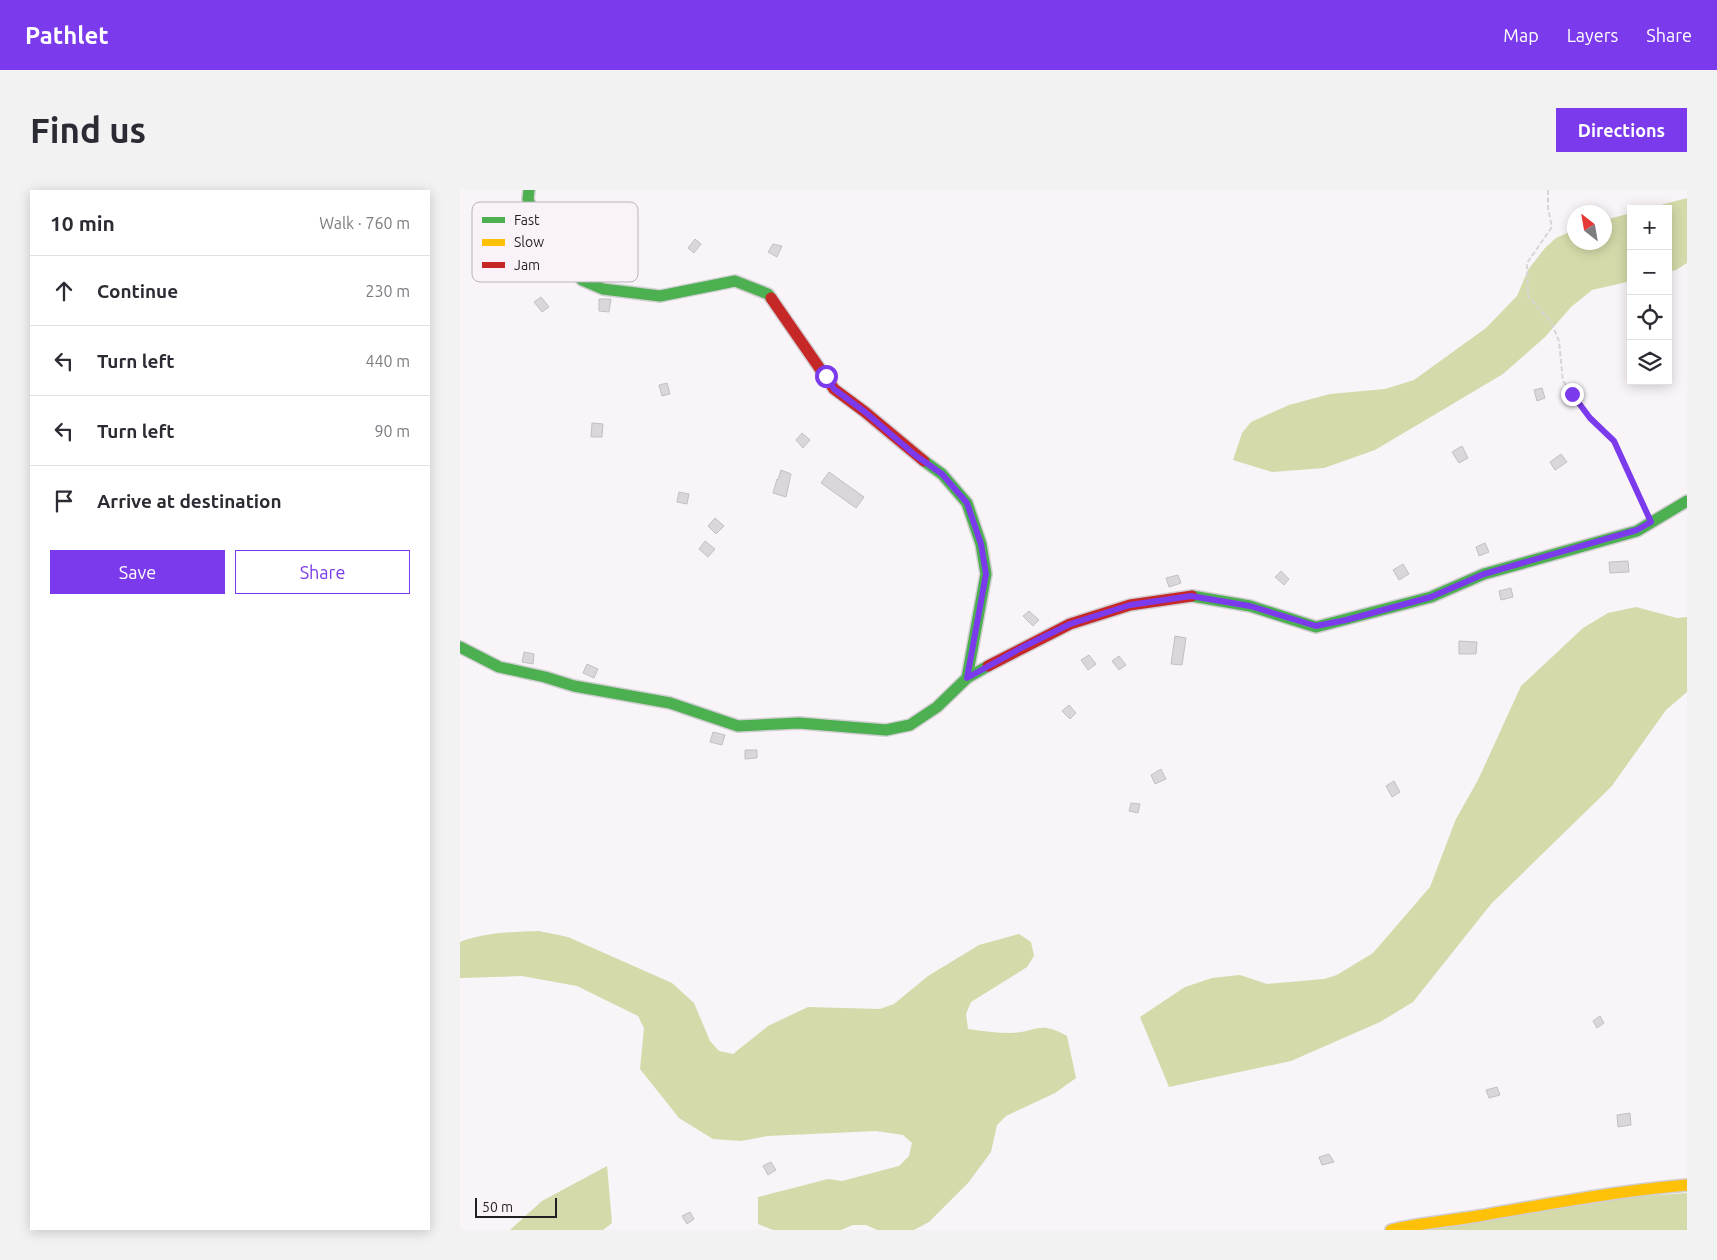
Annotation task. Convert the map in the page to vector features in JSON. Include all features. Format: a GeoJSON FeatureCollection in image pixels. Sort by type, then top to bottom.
{"type":"FeatureCollection","features":[{"type":"Feature","properties":{"kind":"street"},"geometry":{"type":"LineString","coordinates":[[587,282],[603,289],[660,296],[735,281],[768,294],[834,389],[865,412],[915,455],[942,474],[967,503],[981,544],[986,574],[967,678]]}},
{"type":"Feature","properties":{"kind":"street"},"geometry":{"type":"LineString","coordinates":[[460,647],[499,667],[545,677],[574,686],[670,703],[738,726],[799,723],[886,730],[910,725],[937,707],[967,678],[1023,647],[1070,624],[1130,605],[1191,596],[1250,606],[1316,626],[1346,620],[1431,597],[1484,574],[1637,530],[1687,501]]}},
{"type":"Feature","properties":{"kind":"street"},"geometry":{"type":"LineString","coordinates":[[1391,1230],[1409,1225],[1457,1220],[1596,1195],[1687,1185]]}},
{"type":"Feature","properties":{"kind":"path"},"geometry":{"type":"LineString","coordinates":[[1548,190],[1548,208],[1552,228],[1527,263],[1528,296],[1551,322],[1559,341],[1563,381],[1590,418],[1614,441],[1651,522]]}},
{"type":"Feature","properties":{"kind":"green space"},"geometry":{"type":"Polygon","coordinates":[[[1687,198],[1687,263],[1672,271],[1672,205],[1661,205],[1687,198]]]}},
{"type":"Feature","properties":{"kind":"green space"},"geometry":{"type":"Polygon","coordinates":[[[1627,214],[1627,282],[1592,290],[1571,307],[1545,337],[1503,374],[1375,450],[1324,468],[1272,472],[1233,460],[1242,433],[1251,422],[1289,405],[1330,394],[1385,389],[1414,380],[1486,328],[1517,296],[1528,270],[1545,248],[1556,238],[1567,233],[1567,250],[1612,250],[1612,218],[1627,214]]]}},
{"type":"Feature","properties":{"kind":"green space"},"geometry":{"type":"Polygon","coordinates":[[[1636,607],[1677,618],[1687,617],[1687,692],[1666,710],[1611,787],[1491,904],[1413,1002],[1380,1022],[1291,1061],[1169,1087],[1140,1017],[1185,987],[1212,978],[1240,975],[1267,984],[1324,979],[1337,975],[1373,953],[1430,887],[1456,819],[1478,780],[1521,686],[1583,628],[1608,613],[1636,607]]]}},
{"type":"Feature","properties":{"kind":"green space"},"geometry":{"type":"Polygon","coordinates":[[[539,931],[568,937],[672,983],[694,1003],[710,1041],[719,1051],[733,1054],[768,1026],[808,1007],[880,1009],[894,1004],[928,976],[979,945],[1019,934],[1031,942],[1034,956],[1027,967],[971,1002],[966,1014],[968,1029],[1011,1033],[1039,1028],[1058,1031],[1067,1036],[1076,1078],[1055,1093],[1006,1116],[997,1125],[991,1152],[968,1183],[929,1222],[914,1230],[877,1230],[866,1225],[853,1225],[841,1230],[773,1230],[758,1224],[758,1197],[828,1179],[842,1181],[899,1166],[909,1156],[912,1143],[903,1135],[876,1131],[768,1136],[741,1141],[713,1139],[679,1118],[640,1069],[644,1028],[638,1016],[577,986],[522,976],[460,978],[460,942],[489,934],[539,931]]]}},
{"type":"Feature","properties":{"kind":"green space"},"geometry":{"type":"Polygon","coordinates":[[[607,1166],[612,1223],[603,1230],[510,1230],[542,1201],[607,1166]]]}},
{"type":"Feature","properties":{"kind":"green space"},"geometry":{"type":"Polygon","coordinates":[[[1687,1193],[1687,1230],[1414,1230],[1536,1203],[1687,1193]]]}},
{"type":"Feature","properties":{"kind":"building"},"geometry":{"type":"Polygon","coordinates":[[[695,239],[701,244],[694,253],[688,248],[695,239]]]}},
{"type":"Feature","properties":{"kind":"building"},"geometry":{"type":"Polygon","coordinates":[[[773,244],[782,246],[777,257],[768,252],[773,244]]]}},
{"type":"Feature","properties":{"kind":"building"},"geometry":{"type":"Polygon","coordinates":[[[541,297],[549,307],[542,312],[534,302],[541,297]]]}},
{"type":"Feature","properties":{"kind":"building"},"geometry":{"type":"Polygon","coordinates":[[[599,299],[611,299],[609,312],[599,311],[599,299]]]}},
{"type":"Feature","properties":{"kind":"building"},"geometry":{"type":"Polygon","coordinates":[[[667,383],[670,394],[662,396],[659,385],[667,383]]]}},
{"type":"Feature","properties":{"kind":"building"},"geometry":{"type":"Polygon","coordinates":[[[1542,388],[1545,398],[1537,401],[1534,390],[1542,388]]]}},
{"type":"Feature","properties":{"kind":"building"},"geometry":{"type":"Polygon","coordinates":[[[592,423],[603,424],[602,437],[591,437],[592,423]]]}},
{"type":"Feature","properties":{"kind":"building"},"geometry":{"type":"Polygon","coordinates":[[[802,433],[810,440],[803,448],[796,440],[802,433]]]}},
{"type":"Feature","properties":{"kind":"building"},"geometry":{"type":"Polygon","coordinates":[[[1462,446],[1468,458],[1459,463],[1452,452],[1462,446]]]}},
{"type":"Feature","properties":{"kind":"building"},"geometry":{"type":"Polygon","coordinates":[[[1561,454],[1567,462],[1555,470],[1550,462],[1561,454]]]}},
{"type":"Feature","properties":{"kind":"building"},"geometry":{"type":"Polygon","coordinates":[[[781,470],[791,474],[786,497],[773,493],[781,470]]]}},
{"type":"Feature","properties":{"kind":"building"},"geometry":{"type":"Polygon","coordinates":[[[829,472],[864,497],[856,508],[821,483],[829,472]]]}},
{"type":"Feature","properties":{"kind":"building"},"geometry":{"type":"Polygon","coordinates":[[[679,492],[689,494],[687,504],[677,502],[679,492]]]}},
{"type":"Feature","properties":{"kind":"building"},"geometry":{"type":"Polygon","coordinates":[[[715,518],[724,526],[716,534],[708,526],[715,518]]]}},
{"type":"Feature","properties":{"kind":"building"},"geometry":{"type":"Polygon","coordinates":[[[705,541],[715,549],[708,557],[699,549],[705,541]]]}},
{"type":"Feature","properties":{"kind":"building"},"geometry":{"type":"Polygon","coordinates":[[[1485,543],[1489,552],[1479,556],[1476,547],[1485,543]]]}},
{"type":"Feature","properties":{"kind":"building"},"geometry":{"type":"Polygon","coordinates":[[[1628,561],[1629,572],[1610,573],[1609,562],[1628,561]]]}},
{"type":"Feature","properties":{"kind":"building"},"geometry":{"type":"Polygon","coordinates":[[[1403,564],[1409,574],[1399,580],[1393,570],[1403,564]]]}},
{"type":"Feature","properties":{"kind":"building"},"geometry":{"type":"Polygon","coordinates":[[[1281,571],[1289,579],[1284,585],[1275,577],[1281,571]]]}},
{"type":"Feature","properties":{"kind":"building"},"geometry":{"type":"Polygon","coordinates":[[[1178,575],[1181,583],[1169,587],[1166,578],[1178,575]]]}},
{"type":"Feature","properties":{"kind":"building"},"geometry":{"type":"Polygon","coordinates":[[[1511,588],[1513,597],[1501,600],[1499,591],[1511,588]]]}},
{"type":"Feature","properties":{"kind":"building"},"geometry":{"type":"Polygon","coordinates":[[[1029,611],[1039,620],[1033,626],[1023,616],[1029,611]]]}},
{"type":"Feature","properties":{"kind":"building"},"geometry":{"type":"Polygon","coordinates":[[[1175,636],[1186,638],[1182,665],[1171,664],[1175,636]]]}},
{"type":"Feature","properties":{"kind":"building"},"geometry":{"type":"Polygon","coordinates":[[[1459,641],[1477,642],[1476,654],[1459,654],[1459,641]]]}},
{"type":"Feature","properties":{"kind":"building"},"geometry":{"type":"Polygon","coordinates":[[[524,652],[534,654],[533,664],[522,662],[524,652]]]}},
{"type":"Feature","properties":{"kind":"building"},"geometry":{"type":"Polygon","coordinates":[[[1089,655],[1096,664],[1088,670],[1081,660],[1089,655]]]}},
{"type":"Feature","properties":{"kind":"building"},"geometry":{"type":"Polygon","coordinates":[[[1119,656],[1126,665],[1119,670],[1112,661],[1119,656]]]}},
{"type":"Feature","properties":{"kind":"building"},"geometry":{"type":"Polygon","coordinates":[[[587,664],[598,669],[594,678],[583,673],[587,664]]]}},
{"type":"Feature","properties":{"kind":"building"},"geometry":{"type":"Polygon","coordinates":[[[1069,705],[1076,713],[1070,719],[1062,711],[1069,705]]]}},
{"type":"Feature","properties":{"kind":"building"},"geometry":{"type":"Polygon","coordinates":[[[713,732],[725,735],[722,745],[710,742],[713,732]]]}},
{"type":"Feature","properties":{"kind":"building"},"geometry":{"type":"Polygon","coordinates":[[[745,750],[757,750],[757,758],[745,759],[745,750]]]}},
{"type":"Feature","properties":{"kind":"building"},"geometry":{"type":"Polygon","coordinates":[[[1161,769],[1166,779],[1155,784],[1151,775],[1161,769]]]}},
{"type":"Feature","properties":{"kind":"building"},"geometry":{"type":"Polygon","coordinates":[[[1394,781],[1400,792],[1392,797],[1386,786],[1394,781]]]}},
{"type":"Feature","properties":{"kind":"building"},"geometry":{"type":"Polygon","coordinates":[[[1131,803],[1140,804],[1138,813],[1129,811],[1131,803]]]}},
{"type":"Feature","properties":{"kind":"building"},"geometry":{"type":"Polygon","coordinates":[[[1600,1016],[1604,1023],[1597,1028],[1593,1021],[1600,1016]]]}},
{"type":"Feature","properties":{"kind":"building"},"geometry":{"type":"Polygon","coordinates":[[[1497,1087],[1500,1095],[1489,1098],[1486,1090],[1497,1087]]]}},
{"type":"Feature","properties":{"kind":"building"},"geometry":{"type":"Polygon","coordinates":[[[1630,1113],[1631,1125],[1618,1127],[1617,1115],[1630,1113]]]}},
{"type":"Feature","properties":{"kind":"building"},"geometry":{"type":"Polygon","coordinates":[[[1329,1154],[1334,1162],[1322,1165],[1319,1157],[1329,1154]]]}},
{"type":"Feature","properties":{"kind":"building"},"geometry":{"type":"Polygon","coordinates":[[[771,1162],[776,1170],[768,1175],[763,1166],[771,1162]]]}},
{"type":"Feature","properties":{"kind":"building"},"geometry":{"type":"Polygon","coordinates":[[[690,1212],[694,1219],[687,1224],[682,1216],[690,1212]]]}},
{"type":"Feature","properties":{"kind":"traffic: fast"},"geometry":{"type":"LineString","coordinates":[[529,190],[529,202]]}},
{"type":"Feature","properties":{"kind":"traffic: fast"},"geometry":{"type":"LineString","coordinates":[[587,282],[603,289],[660,296],[735,281],[768,294],[771,298]]}},
{"type":"Feature","properties":{"kind":"traffic: fast"},"geometry":{"type":"LineString","coordinates":[[924,461],[942,474],[967,503],[981,544],[986,574],[967,678]]}},
{"type":"Feature","properties":{"kind":"traffic: fast"},"geometry":{"type":"LineString","coordinates":[[1192,596],[1250,606],[1316,627],[1431,597],[1484,574],[1637,531],[1687,501]]}},
{"type":"Feature","properties":{"kind":"traffic: fast"},"geometry":{"type":"LineString","coordinates":[[460,647],[499,667],[545,677],[574,686],[670,703],[738,726],[799,723],[886,730],[910,725],[937,707],[967,678],[988,666]]}},
{"type":"Feature","properties":{"kind":"traffic: slow"},"geometry":{"type":"LineString","coordinates":[[1391,1230],[1556,1202],[1687,1185]]}},
{"type":"Feature","properties":{"kind":"traffic: jam"},"geometry":{"type":"LineString","coordinates":[[771,298],[834,389],[924,461]]}},
{"type":"Feature","properties":{"kind":"traffic: jam"},"geometry":{"type":"LineString","coordinates":[[988,666],[1070,624],[1130,605],[1192,596]]}},
{"type":"Feature","properties":{"kind":"route"},"geometry":{"type":"LineString","coordinates":[[826,376],[834,389],[865,412],[915,455],[942,474],[967,503],[981,544],[986,574],[967,678],[1070,624],[1130,605],[1191,596],[1250,606],[1316,626],[1346,620],[1431,597],[1484,574],[1637,530],[1651,522],[1614,441],[1590,418],[1572,394]]}}]}
